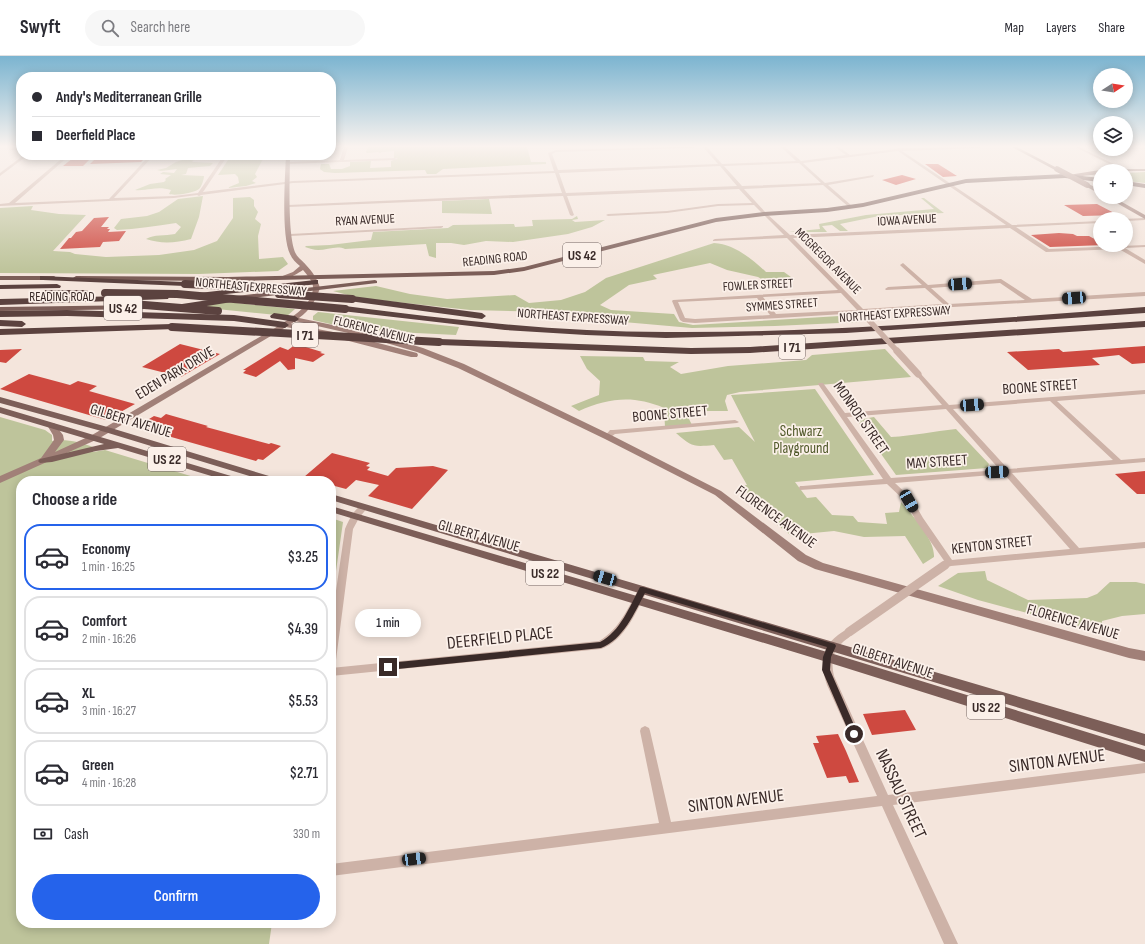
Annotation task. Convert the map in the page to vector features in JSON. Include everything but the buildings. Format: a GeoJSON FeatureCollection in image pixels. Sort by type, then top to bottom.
{"type":"FeatureCollection","features":[{"type":"Feature","properties":{"kind":"highway"},"geometry":{"type":"LineString","coordinates":[[44,278],[233,286],[352,299],[542,324],[664,335]]}},
{"type":"Feature","properties":{"kind":"highway"},"geometry":{"type":"LineString","coordinates":[[0,302],[173,297],[315,283]]}},
{"type":"Feature","properties":{"kind":"highway"},"geometry":{"type":"LineString","coordinates":[[0,287],[126,286],[200,289],[352,299]]}},
{"type":"Feature","properties":{"kind":"highway","name":"NORTHEAST EXPRESSWAY"},"geometry":{"type":"LineString","coordinates":[[0,294],[105,292],[177,294],[345,308],[524,327],[664,335],[804,332],[1145,310]]}},
{"type":"Feature","properties":{"kind":"highway"},"geometry":{"type":"LineString","coordinates":[[0,314],[68,313],[185,307],[246,297]]}},
{"type":"Feature","properties":{"kind":"highway"},"geometry":{"type":"LineString","coordinates":[[83,300],[295,319]]}},
{"type":"Feature","properties":{"kind":"highway"},"geometry":{"type":"LineString","coordinates":[[68,313],[248,319],[286,325]]}},
{"type":"Feature","properties":{"kind":"highway","name":"NORTHEAST EXPRESSWAY"},"geometry":{"type":"LineString","coordinates":[[0,323],[172,327],[439,342],[683,351],[750,350],[1145,324]]}},
{"type":"Feature","properties":{"kind":"highway"},"geometry":{"type":"LineString","coordinates":[[0,332],[172,327]]}},
{"type":"Feature","properties":{"kind":"main road","name":"READING ROAD"},"geometry":{"type":"LineString","coordinates":[[0,309],[128,308],[191,304],[246,297],[315,283],[379,278],[388,275],[411,276],[516,271],[716,220],[764,214],[850,207],[876,203],[935,188]]}},
{"type":"Feature","properties":{"kind":"main road","name":"READING ROAD"},"geometry":{"type":"LineString","coordinates":[[0,278],[228,279],[282,277],[315,283],[395,280],[411,276]]}},
{"type":"Feature","properties":{"kind":"main road","name":"GILBERT AVENUE"},"geometry":{"type":"LineString","coordinates":[[0,400],[108,430],[260,476]]}},
{"type":"Feature","properties":{"kind":"main road","name":"GILBERT AVENUE"},"geometry":{"type":"LineString","coordinates":[[0,410],[96,437],[222,476]]}},
{"type":"Feature","properties":{"kind":"main road"},"geometry":{"type":"LineString","coordinates":[[43,462],[58,460],[93,448],[123,446]]}},
{"type":"Feature","properties":{"kind":"main road","name":"GILBERT AVENUE"},"geometry":{"type":"LineString","coordinates":[[336,499],[643,589],[1145,756]]}},
{"type":"Feature","properties":{"kind":"main road","name":"GILBERT AVENUE"},"geometry":{"type":"LineString","coordinates":[[336,511],[482,553],[637,601],[830,651],[1145,740]]}},
{"type":"Feature","properties":{"kind":"street"},"geometry":{"type":"LineString","coordinates":[[11,204],[29,188]]}},
{"type":"Feature","properties":{"kind":"street"},"geometry":{"type":"LineString","coordinates":[[110,200],[121,188]]}},
{"type":"Feature","properties":{"kind":"street"},"geometry":{"type":"LineString","coordinates":[[199,194],[203,188]]}},
{"type":"Feature","properties":{"kind":"street"},"geometry":{"type":"LineString","coordinates":[[0,205],[174,197],[243,188]]}},
{"type":"Feature","properties":{"kind":"street"},"geometry":{"type":"LineString","coordinates":[[287,188],[290,235],[289,242],[293,255],[304,266],[315,283]]}},
{"type":"Feature","properties":{"kind":"street"},"geometry":{"type":"LineString","coordinates":[[563,188],[572,215]]}},
{"type":"Feature","properties":{"kind":"street"},"geometry":{"type":"LineString","coordinates":[[288,206],[708,188]]}},
{"type":"Feature","properties":{"kind":"street","name":"MCGREGOR AVENUE"},"geometry":{"type":"LineString","coordinates":[[741,188],[754,204],[788,237],[804,250],[842,291],[1078,552]]}},
{"type":"Feature","properties":{"kind":"street"},"geometry":{"type":"LineString","coordinates":[[829,188],[850,207]]}},
{"type":"Feature","properties":{"kind":"street"},"geometry":{"type":"LineString","coordinates":[[954,188],[1048,251],[1093,249]]}},
{"type":"Feature","properties":{"kind":"street"},"geometry":{"type":"LineString","coordinates":[[608,215],[667,212],[718,205],[754,204]]}},
{"type":"Feature","properties":{"kind":"street"},"geometry":{"type":"LineString","coordinates":[[1121,204],[1145,218]]}},
{"type":"Feature","properties":{"kind":"street"},"geometry":{"type":"LineString","coordinates":[[1133,219],[1145,218]]}},
{"type":"Feature","properties":{"kind":"street","name":"IOWA AVENUE"},"geometry":{"type":"LineString","coordinates":[[715,240],[1093,222]]}},
{"type":"Feature","properties":{"kind":"street","name":"RYAN AVENUE"},"geometry":{"type":"LineString","coordinates":[[290,235],[441,227]]}},
{"type":"Feature","properties":{"kind":"street"},"geometry":{"type":"LineString","coordinates":[[1133,247],[1145,246]]}},
{"type":"Feature","properties":{"kind":"street"},"geometry":{"type":"LineString","coordinates":[[1127,252],[1145,262]]}},
{"type":"Feature","properties":{"kind":"street"},"geometry":{"type":"LineString","coordinates":[[904,265],[947,305]]}},
{"type":"Feature","properties":{"kind":"street"},"geometry":{"type":"LineString","coordinates":[[282,277],[295,273],[304,266]]}},
{"type":"Feature","properties":{"kind":"street"},"geometry":{"type":"LineString","coordinates":[[888,288],[1001,281],[1031,301]]}},
{"type":"Feature","properties":{"kind":"street","name":"EDEN PARK DRIVE"},"geometry":{"type":"LineString","coordinates":[[0,480],[96,437],[286,325],[295,319],[309,305],[315,283]]}},
{"type":"Feature","properties":{"kind":"street","name":"FOWLER STREET"},"geometry":{"type":"LineString","coordinates":[[683,320],[674,301],[842,291]]}},
{"type":"Feature","properties":{"kind":"street","name":"SYMMES STREET"},"geometry":{"type":"LineString","coordinates":[[683,320],[695,321],[1145,294]]}},
{"type":"Feature","properties":{"kind":"street"},"geometry":{"type":"LineString","coordinates":[[759,296],[774,316]]}},
{"type":"Feature","properties":{"kind":"street","name":"FLORENCE AVENUE"},"geometry":{"type":"LineString","coordinates":[[295,319],[368,335],[420,350],[460,366],[608,436],[718,494],[802,558],[812,563],[1024,624],[1145,656]]}},
{"type":"Feature","properties":{"kind":"street","name":"FLORENCE AVENUE"},"geometry":{"type":"LineString","coordinates":[[286,325],[319,331],[414,355],[432,356]]}},
{"type":"Feature","properties":{"kind":"street","name":"MONROE STREET"},"geometry":{"type":"LineString","coordinates":[[821,384],[888,480],[909,501],[947,564]]}},
{"type":"Feature","properties":{"kind":"street","name":"BOONE STREET"},"geometry":{"type":"LineString","coordinates":[[842,414],[1145,392]]}},
{"type":"Feature","properties":{"kind":"street"},"geometry":{"type":"LineString","coordinates":[[1051,399],[1119,462]]}},
{"type":"Feature","properties":{"kind":"street","name":"BOONE STREET"},"geometry":{"type":"LineString","coordinates":[[608,436],[613,432],[735,422]]}},
{"type":"Feature","properties":{"kind":"street"},"geometry":{"type":"LineString","coordinates":[[43,462],[58,442],[58,435],[51,425]]}},
{"type":"Feature","properties":{"kind":"street","name":"MAY STREET"},"geometry":{"type":"LineString","coordinates":[[803,488],[1145,460]]}},
{"type":"Feature","properties":{"kind":"street"},"geometry":{"type":"LineString","coordinates":[[336,624],[349,529],[355,517],[364,507]]}},
{"type":"Feature","properties":{"kind":"street","name":"KENTON STREET"},"geometry":{"type":"LineString","coordinates":[[830,651],[840,637],[947,564],[1145,545]]}},
{"type":"Feature","properties":{"kind":"street","name":"DEERFIELD PLACE"},"geometry":{"type":"LineString","coordinates":[[336,672],[601,645],[615,636],[643,589]]}},
{"type":"Feature","properties":{"kind":"street","name":"NASSAU STREET"},"geometry":{"type":"LineString","coordinates":[[830,651],[826,670],[884,802],[951,944]]}},
{"type":"Feature","properties":{"kind":"street"},"geometry":{"type":"LineString","coordinates":[[645,731],[666,828]]}},
{"type":"Feature","properties":{"kind":"street","name":"SINTON AVENUE"},"geometry":{"type":"LineString","coordinates":[[336,869],[884,802],[1145,768]]}},
{"type":"Feature","properties":{"kind":"green space"},"geometry":{"type":"Polygon","coordinates":[[[139,188],[152,188],[139,190],[135,190],[139,188]]]}},
{"type":"Feature","properties":{"kind":"green space"},"geometry":{"type":"Polygon","coordinates":[[[160,188],[200,188],[190,193],[176,195],[169,194],[171,190],[160,188]]]}},
{"type":"Feature","properties":{"kind":"green space"},"geometry":{"type":"Polygon","coordinates":[[[203,196],[199,217],[191,239],[157,242],[146,239],[149,237],[175,234],[181,227],[176,223],[124,230],[117,230],[114,228],[121,219],[147,216],[159,212],[178,199],[203,196]]]}},
{"type":"Feature","properties":{"kind":"green space"},"geometry":{"type":"Polygon","coordinates":[[[250,197],[254,200],[254,206],[258,212],[255,219],[261,224],[258,236],[259,259],[283,257],[288,264],[278,271],[199,274],[0,273],[0,208],[33,206],[31,210],[59,214],[86,215],[53,251],[106,257],[159,255],[194,250],[217,241],[233,218],[233,198],[250,197]]]}},
{"type":"Feature","properties":{"kind":"green space"},"geometry":{"type":"Polygon","coordinates":[[[921,198],[924,198],[944,213],[879,216],[840,224],[848,231],[840,231],[832,225],[822,226],[827,232],[789,232],[820,229],[819,224],[866,215],[934,209],[921,198]]]}},
{"type":"Feature","properties":{"kind":"green space"},"geometry":{"type":"Polygon","coordinates":[[[489,199],[492,214],[442,213],[442,201],[489,199]]]}},
{"type":"Feature","properties":{"kind":"green space"},"geometry":{"type":"Polygon","coordinates":[[[577,216],[578,219],[572,220],[575,222],[605,220],[592,227],[568,234],[513,242],[486,241],[464,245],[436,243],[436,258],[429,256],[426,244],[318,250],[305,247],[371,240],[373,232],[448,228],[453,225],[514,224],[515,227],[533,226],[532,220],[572,219],[577,216]]]}},
{"type":"Feature","properties":{"kind":"green space"},"geometry":{"type":"Polygon","coordinates":[[[714,243],[736,249],[749,257],[766,272],[784,272],[795,280],[768,283],[758,277],[727,270],[710,263],[653,275],[657,279],[629,285],[600,305],[611,310],[674,314],[679,322],[693,325],[856,315],[860,322],[692,328],[589,319],[596,313],[470,310],[359,298],[333,291],[376,286],[410,294],[447,299],[515,295],[529,303],[561,300],[585,292],[606,278],[714,243]]]}},
{"type":"Feature","properties":{"kind":"green space"},"geometry":{"type":"Polygon","coordinates":[[[227,302],[295,309],[287,316],[197,307],[227,302]]]}},
{"type":"Feature","properties":{"kind":"green space"},"geometry":{"type":"Polygon","coordinates":[[[318,312],[459,327],[456,335],[356,330],[313,320],[313,316],[318,312]]]}},
{"type":"Feature","properties":{"kind":"green space"},"geometry":{"type":"Polygon","coordinates":[[[885,349],[911,377],[740,392],[727,395],[725,401],[728,411],[686,413],[692,425],[665,427],[664,408],[642,401],[611,401],[579,411],[571,406],[599,395],[600,381],[587,369],[580,356],[643,357],[645,361],[679,362],[670,367],[681,374],[728,366],[806,360],[812,355],[885,349]]]}},
{"type":"Feature","properties":{"kind":"green space","name":"Schwarz Playground"},"geometry":{"type":"Polygon","coordinates":[[[815,389],[874,475],[795,482],[807,498],[816,497],[832,515],[853,516],[858,522],[887,524],[885,513],[899,512],[901,502],[917,520],[927,535],[931,543],[934,557],[923,564],[905,536],[864,537],[834,531],[803,534],[793,537],[772,521],[775,510],[754,500],[741,486],[747,485],[732,459],[724,460],[714,445],[693,445],[676,433],[739,427],[755,442],[731,395],[815,389]]]}},
{"type":"Feature","properties":{"kind":"green space"},"geometry":{"type":"Polygon","coordinates":[[[0,417],[45,430],[52,435],[52,441],[63,440],[78,442],[93,447],[93,452],[105,450],[191,476],[16,476],[16,928],[271,928],[269,944],[0,944],[0,417]]]}},
{"type":"Feature","properties":{"kind":"green space"},"geometry":{"type":"Polygon","coordinates":[[[874,417],[891,437],[956,429],[989,464],[987,468],[896,475],[857,420],[874,417]]]}},
{"type":"Feature","properties":{"kind":"green space"},"geometry":{"type":"Polygon","coordinates":[[[336,520],[343,522],[336,571],[336,520]]]}},
{"type":"Feature","properties":{"kind":"green space"},"geometry":{"type":"Polygon","coordinates":[[[985,571],[987,580],[1028,600],[1087,598],[1097,594],[1110,582],[1136,582],[1145,584],[1145,614],[1122,616],[1102,621],[1102,633],[978,600],[938,586],[958,573],[985,571]]]}},
{"type":"Feature","properties":{"kind":"route"},"geometry":{"type":"LineString","coordinates":[[388,667],[601,645],[615,636],[633,609],[643,589],[832,646],[827,657],[826,670],[854,734]]}}]}
